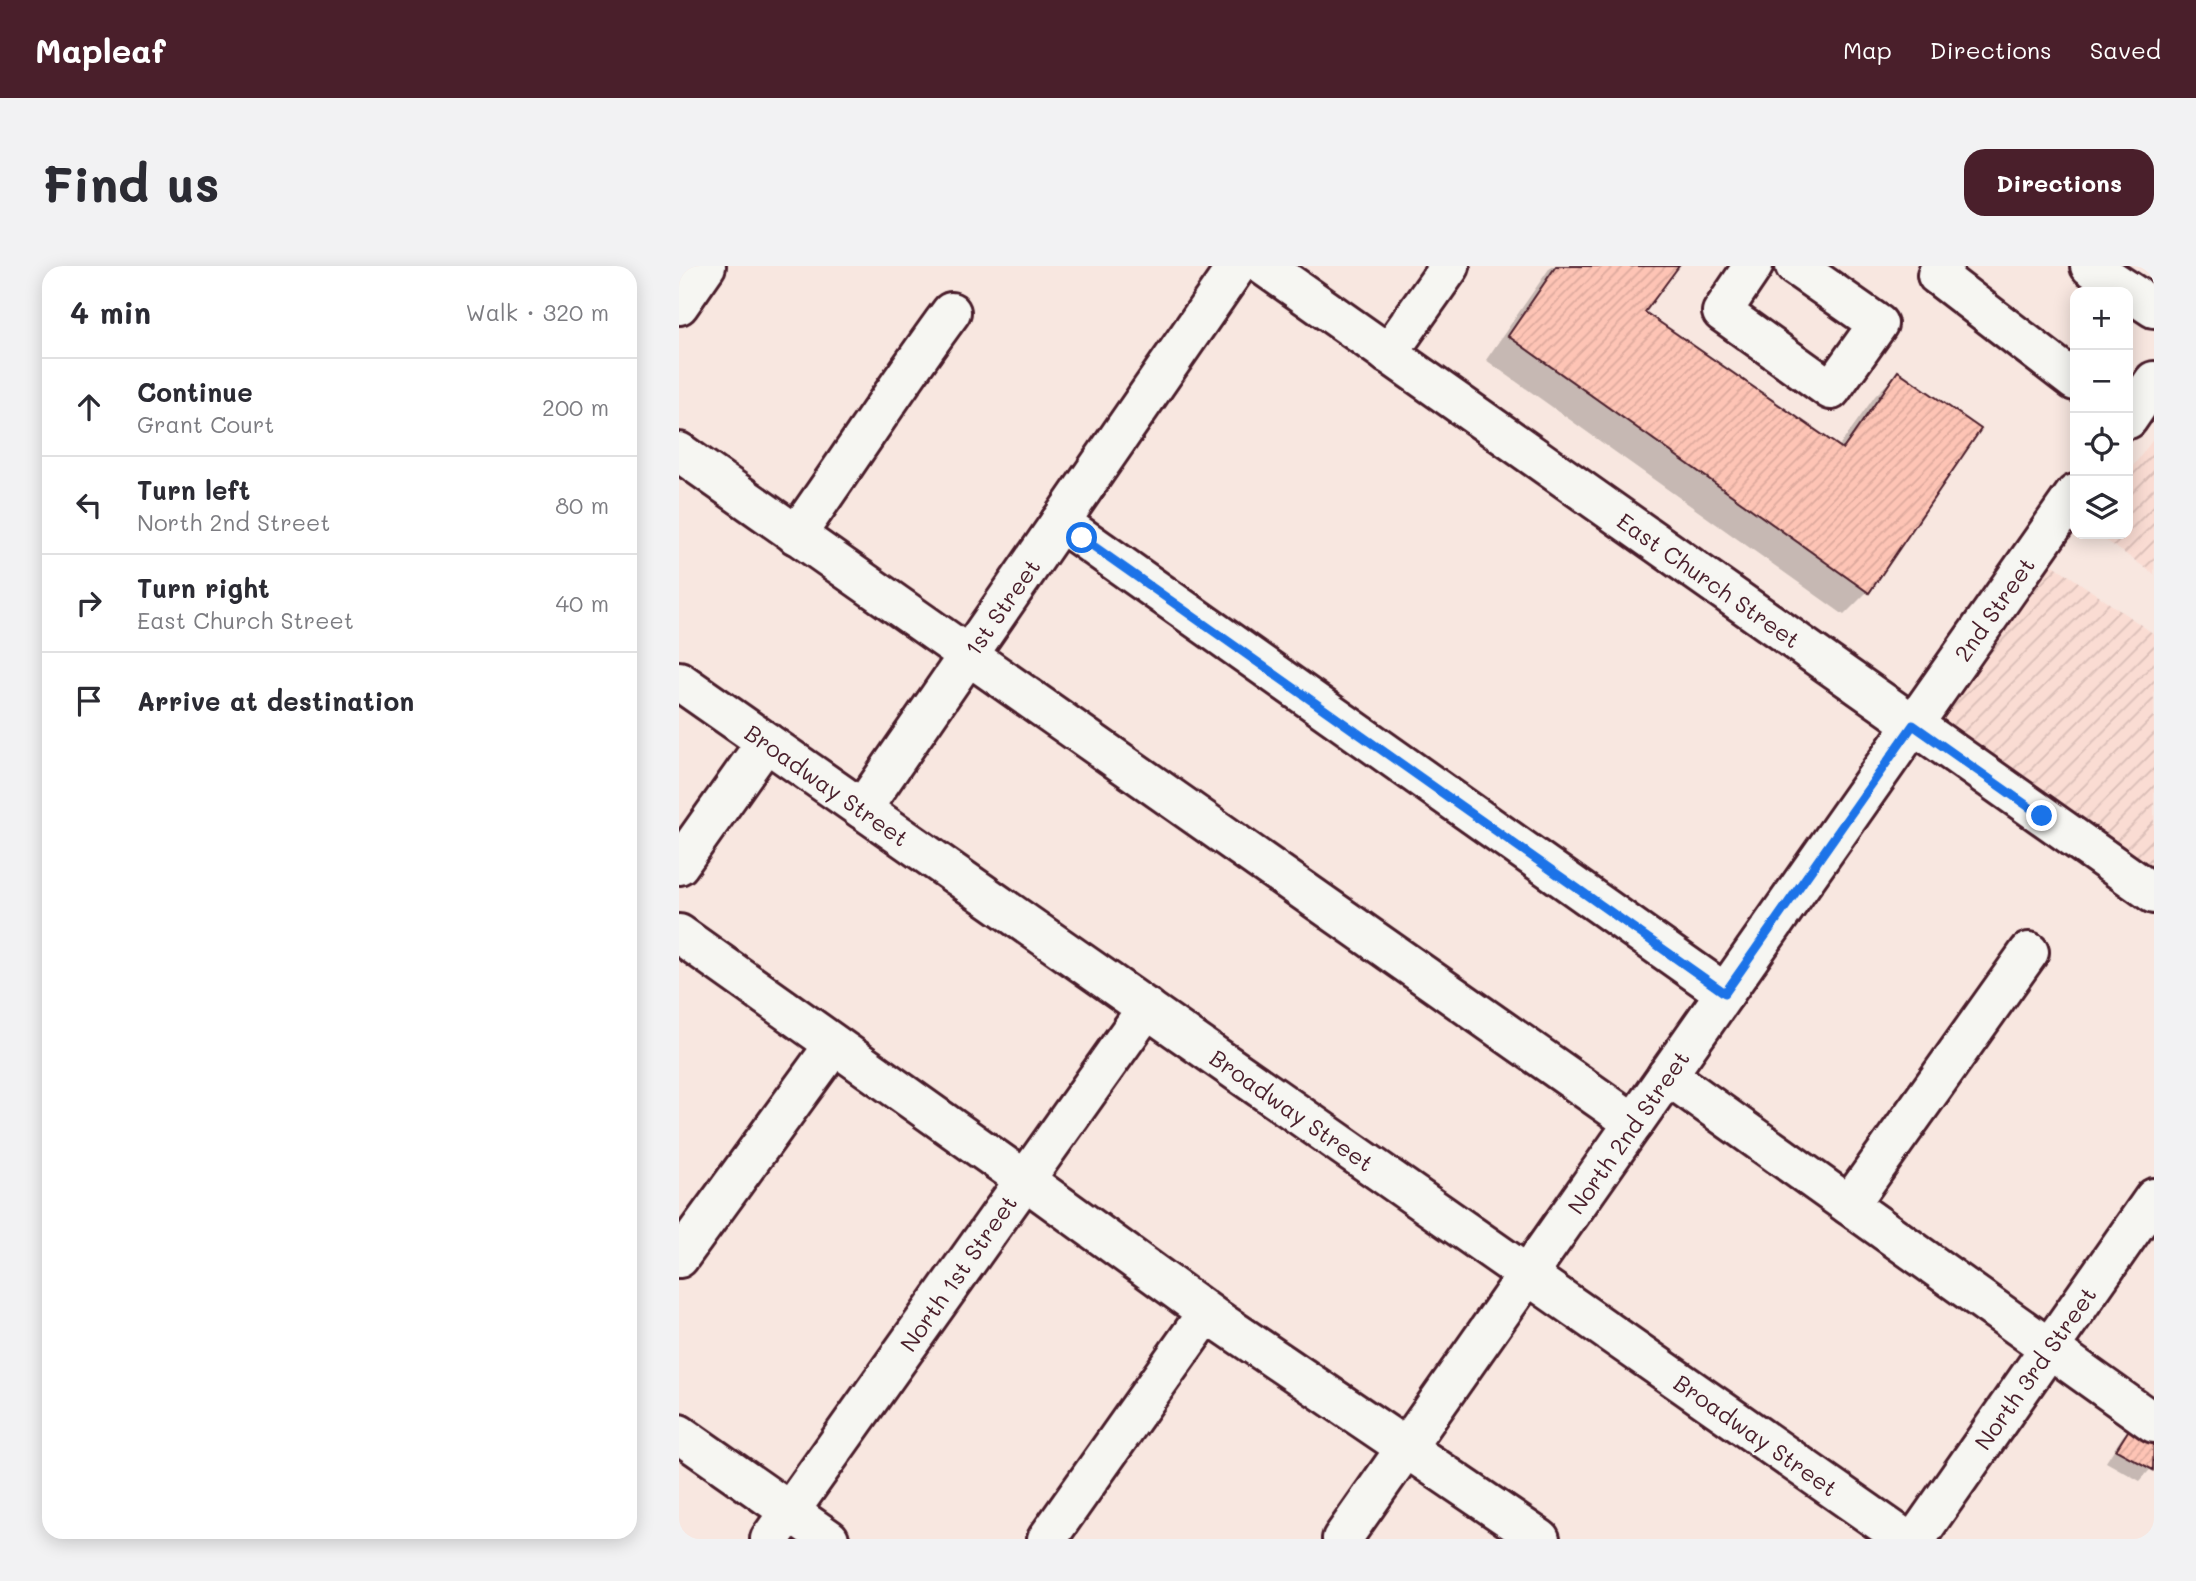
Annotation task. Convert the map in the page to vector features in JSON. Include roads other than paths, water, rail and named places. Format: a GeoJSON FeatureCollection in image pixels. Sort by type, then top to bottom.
{"type":"FeatureCollection","features":[{"type":"Feature","properties":{"kind":"street"},"geometry":{"type":"LineString","coordinates":[[679,305],[706,266]]}},
{"type":"Feature","properties":{"kind":"street","name":"1st Street"},"geometry":{"type":"LineString","coordinates":[[862,809],[1237,266]]}},
{"type":"Feature","properties":{"kind":"street","name":"East Church Street"},"geometry":{"type":"LineString","coordinates":[[1264,266],[2154,894]]}},
{"type":"Feature","properties":{"kind":"street"},"geometry":{"type":"LineString","coordinates":[[1388,354],[1450,266]]}},
{"type":"Feature","properties":{"kind":"street"},"geometry":{"type":"LineString","coordinates":[[1752,266],[1722,312],[1831,390],[1878,324],[1795,266]]}},
{"type":"Feature","properties":{"kind":"street"},"geometry":{"type":"LineString","coordinates":[[1944,266],[1937,275],[2070,377]]}},
{"type":"Feature","properties":{"kind":"street"},"geometry":{"type":"LineString","coordinates":[[2091,266],[2154,308]]}},
{"type":"Feature","properties":{"kind":"street"},"geometry":{"type":"LineString","coordinates":[[796,535],[951,312]]}},
{"type":"Feature","properties":{"kind":"street"},"geometry":{"type":"LineString","coordinates":[[679,452],[1634,1123]]}},
{"type":"Feature","properties":{"kind":"street","name":"2nd Street"},"geometry":{"type":"LineString","coordinates":[[1913,725],[2070,501]]}},
{"type":"Feature","properties":{"kind":"street"},"geometry":{"type":"LineString","coordinates":[[1060,522],[1725,993]]}},
{"type":"Feature","properties":{"kind":"street","name":"Broadway Street"},"geometry":{"type":"LineString","coordinates":[[679,681],[1905,1539]]}},
{"type":"Feature","properties":{"kind":"street","name":"North 2nd Street"},"geometry":{"type":"LineString","coordinates":[[1342,1539],[1913,725]]}},
{"type":"Feature","properties":{"kind":"street"},"geometry":{"type":"LineString","coordinates":[[679,865],[766,742]]}},
{"type":"Feature","properties":{"kind":"street"},"geometry":{"type":"LineString","coordinates":[[679,934],[1219,1321],[1540,1539]]}},
{"type":"Feature","properties":{"kind":"street"},"geometry":{"type":"LineString","coordinates":[[1849,1205],[2029,952]]}},
{"type":"Feature","properties":{"kind":"street","name":"North 1st Street"},"geometry":{"type":"LineString","coordinates":[[780,1525],[1147,1008]]}},
{"type":"Feature","properties":{"kind":"street"},"geometry":{"type":"LineString","coordinates":[[679,1258],[834,1045]]}},
{"type":"Feature","properties":{"kind":"street"},"geometry":{"type":"LineString","coordinates":[[1667,1075],[2154,1423]]}},
{"type":"Feature","properties":{"kind":"street","name":"North 3rd Street"},"geometry":{"type":"LineString","coordinates":[[1916,1539],[2154,1198]]}},
{"type":"Feature","properties":{"kind":"street"},"geometry":{"type":"LineString","coordinates":[[1047,1539],[1201,1321],[1219,1321]]}},
{"type":"Feature","properties":{"kind":"street"},"geometry":{"type":"LineString","coordinates":[[679,1434],[780,1525],[829,1539]]}}]}
